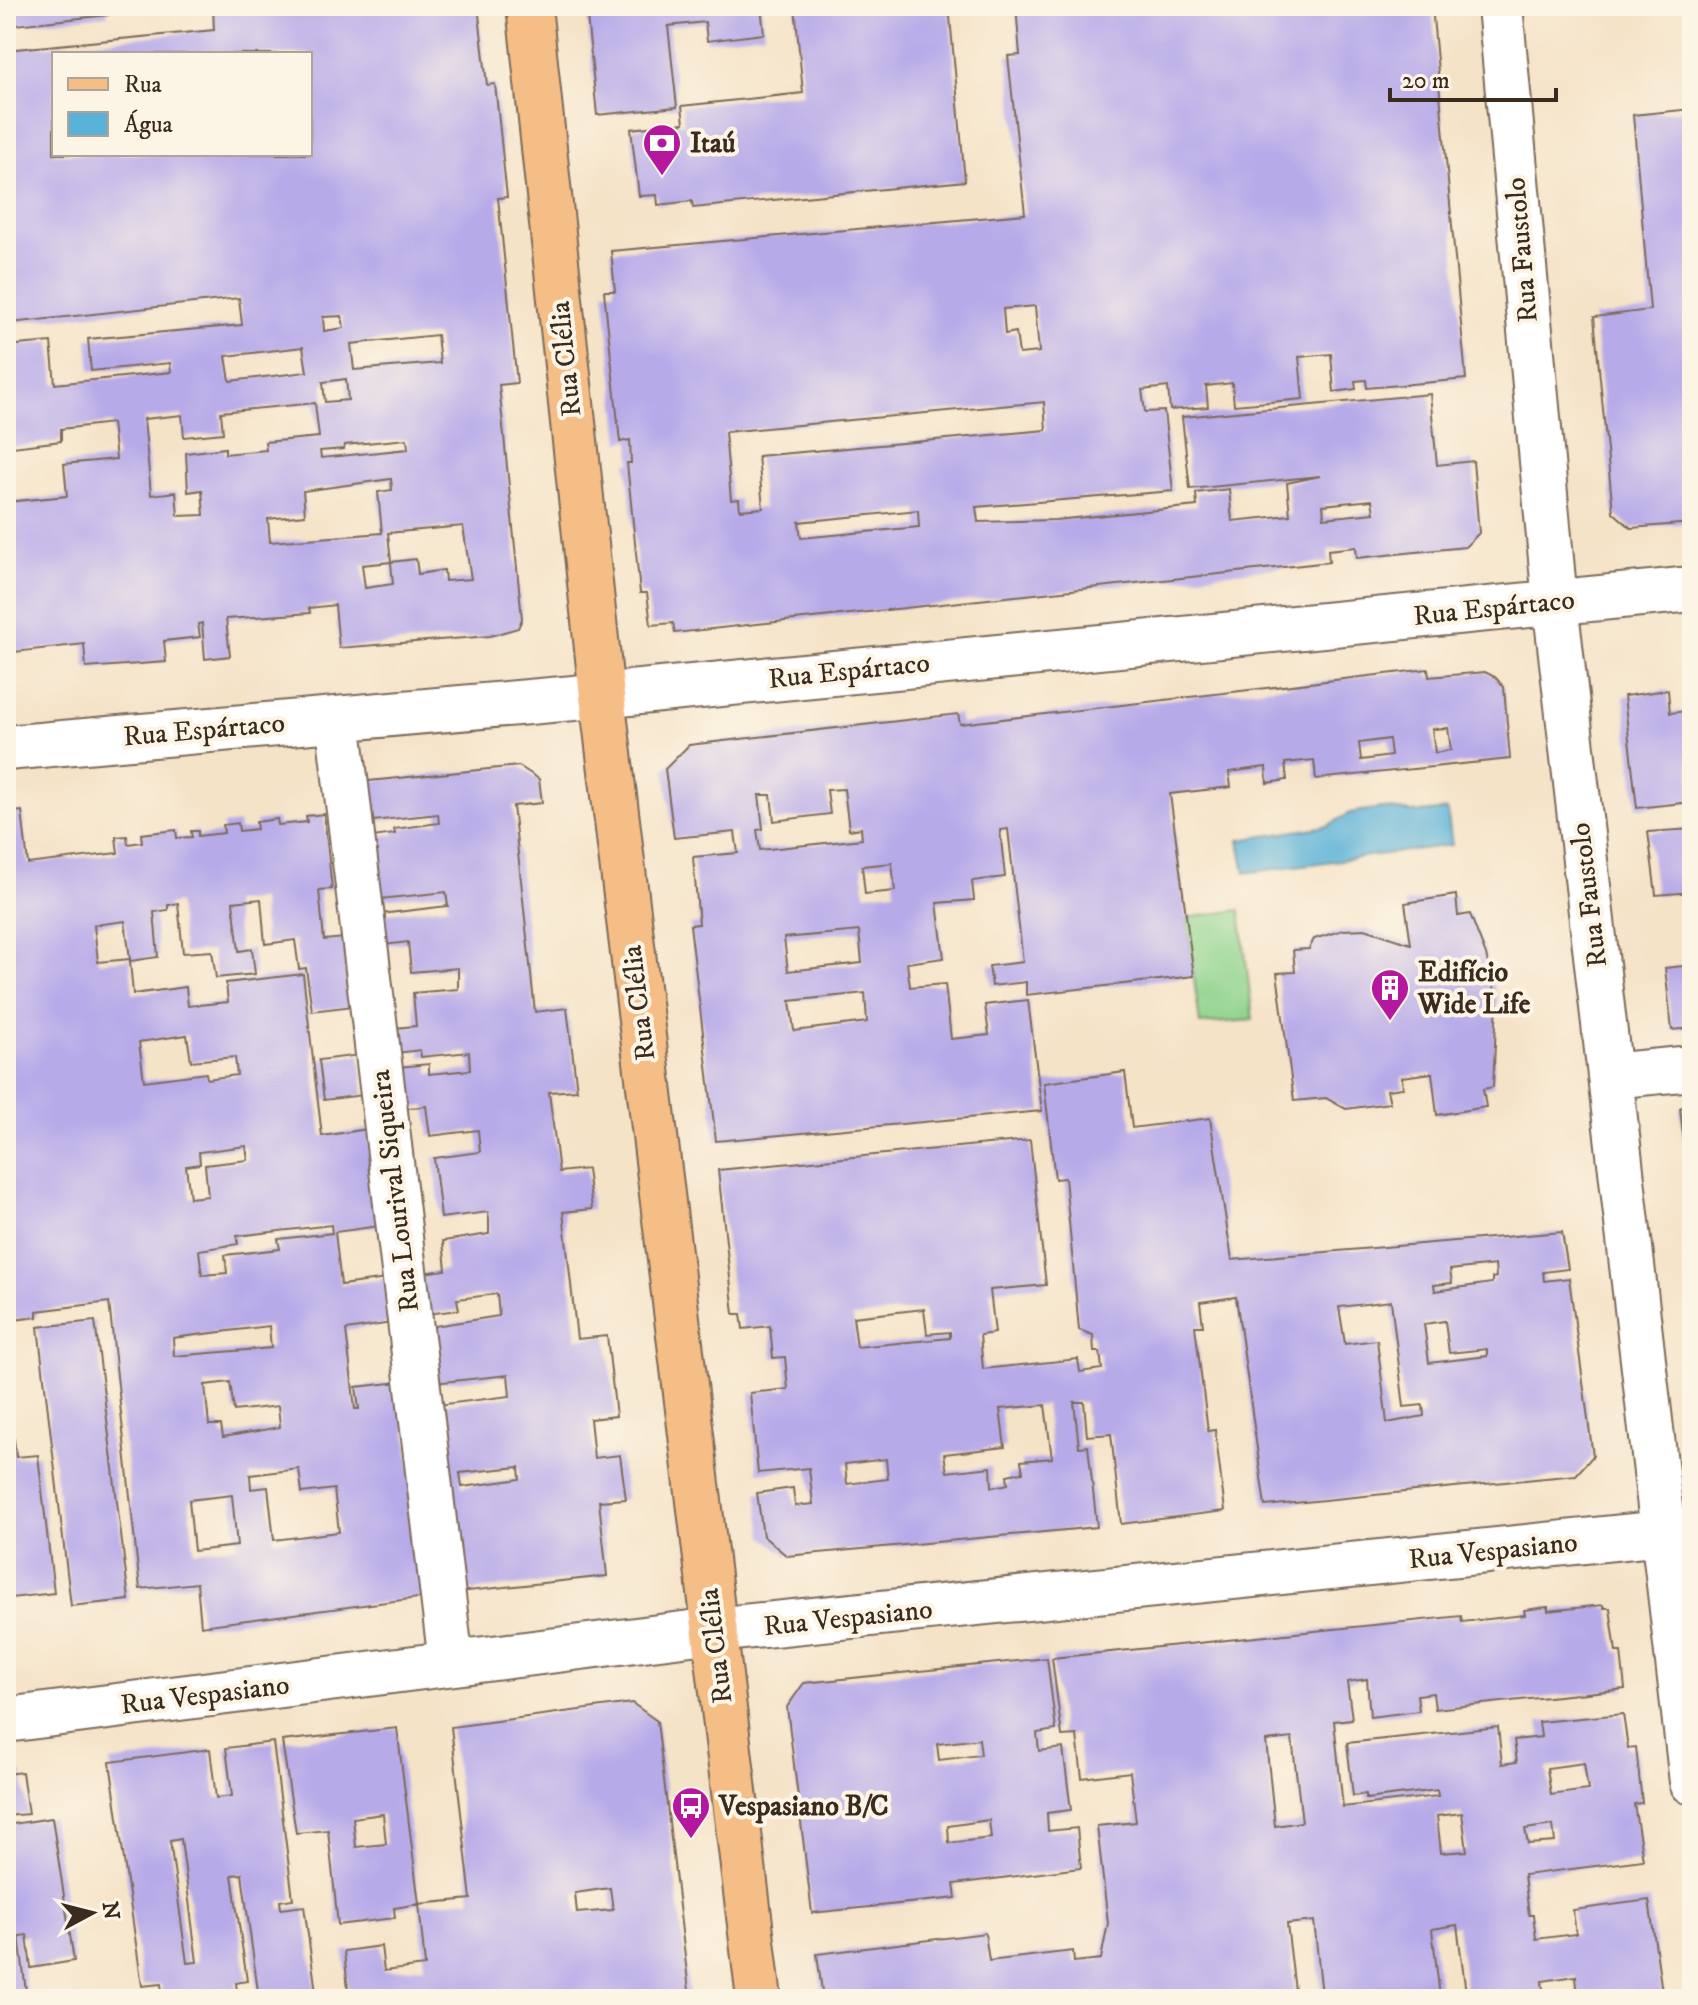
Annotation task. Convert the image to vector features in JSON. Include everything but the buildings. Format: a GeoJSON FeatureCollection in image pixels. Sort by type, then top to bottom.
{"type":"FeatureCollection","features":[{"type":"Feature","properties":{"kind":"main road","name":"Rua Clélia"},"geometry":{"type":"LineString","coordinates":[[529,6],[602,696],[759,1999]]}},
{"type":"Feature","properties":{"kind":"street","name":"Rua Faustolo"},"geometry":{"type":"LineString","coordinates":[[1500,6],[1555,602],[1610,1076],[1676,1532],[1692,1782]]}},
{"type":"Feature","properties":{"kind":"street","name":"Rua Espártaco"},"geometry":{"type":"LineString","coordinates":[[6,748],[602,696],[1692,589]]}},
{"type":"Feature","properties":{"kind":"street","name":"Rua Lourival Siqueira"},"geometry":{"type":"LineString","coordinates":[[338,719],[451,1663]]}},
{"type":"Feature","properties":{"kind":"street"},"geometry":{"type":"LineString","coordinates":[[1610,1076],[1692,1068]]}},
{"type":"Feature","properties":{"kind":"street","name":"Rua Vespasiano"},"geometry":{"type":"LineString","coordinates":[[6,1720],[714,1630],[1676,1532]]}},
{"type":"Feature","properties":{"kind":"green space"},"geometry":{"type":"Polygon","coordinates":[[[1240,910],[1253,1020],[1200,1024],[1186,918],[1240,910]]]}},
{"type":"Feature","properties":{"kind":"water"},"geometry":{"type":"Polygon","coordinates":[[[1381,808],[1420,813],[1447,810],[1452,845],[1245,873],[1239,840],[1327,826],[1350,813],[1381,808]]]}},
{"type":"Feature","properties":{"kind":"place","name":"Itaú"},"geometry":{"type":"Point","coordinates":[662,177]}},
{"type":"Feature","properties":{"kind":"place","name":"Edifício Wide Life"},"geometry":{"type":"Point","coordinates":[1390,1022]}},
{"type":"Feature","properties":{"kind":"place","name":"Vespasiano B/C"},"geometry":{"type":"Point","coordinates":[691,1840]}}]}
